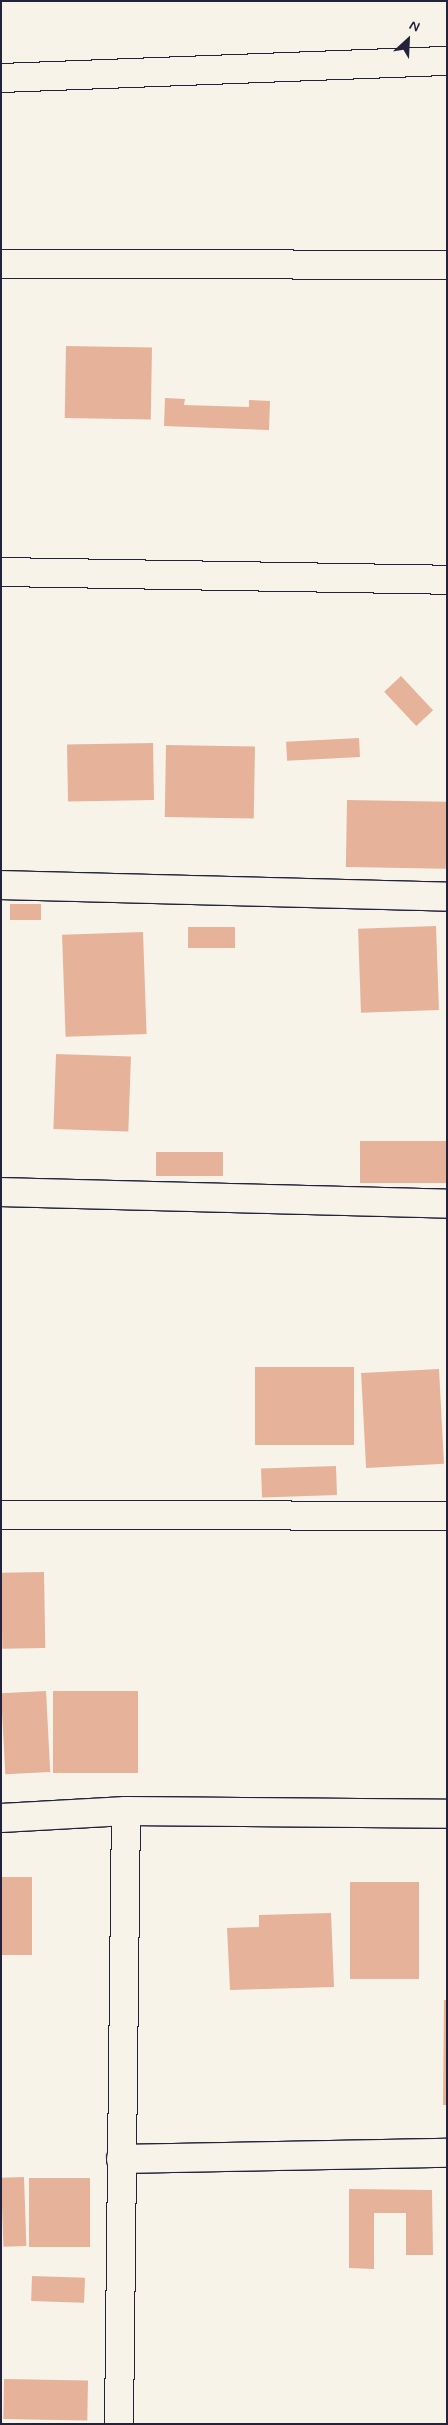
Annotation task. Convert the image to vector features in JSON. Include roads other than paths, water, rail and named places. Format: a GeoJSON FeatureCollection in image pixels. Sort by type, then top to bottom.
{"type":"FeatureCollection","features":[{"type":"Feature","properties":{"kind":"street"},"geometry":{"type":"LineString","coordinates":[[1,78],[447,61]]}},
{"type":"Feature","properties":{"kind":"street"},"geometry":{"type":"LineString","coordinates":[[1,264],[447,265]]}},
{"type":"Feature","properties":{"kind":"street"},"geometry":{"type":"LineString","coordinates":[[1,572],[447,580]]}},
{"type":"Feature","properties":{"kind":"street"},"geometry":{"type":"LineString","coordinates":[[1,885],[447,897]]}},
{"type":"Feature","properties":{"kind":"street"},"geometry":{"type":"LineString","coordinates":[[1,1192],[447,1204]]}},
{"type":"Feature","properties":{"kind":"street"},"geometry":{"type":"LineString","coordinates":[[1,1515],[447,1516]]}},
{"type":"Feature","properties":{"kind":"street"},"geometry":{"type":"LineString","coordinates":[[119,2424],[126,1811]]}},
{"type":"Feature","properties":{"kind":"street"},"geometry":{"type":"LineString","coordinates":[[1,1818],[126,1811],[447,1814]]}},
{"type":"Feature","properties":{"kind":"street"},"geometry":{"type":"LineString","coordinates":[[121,2159],[447,2153]]}}]}
